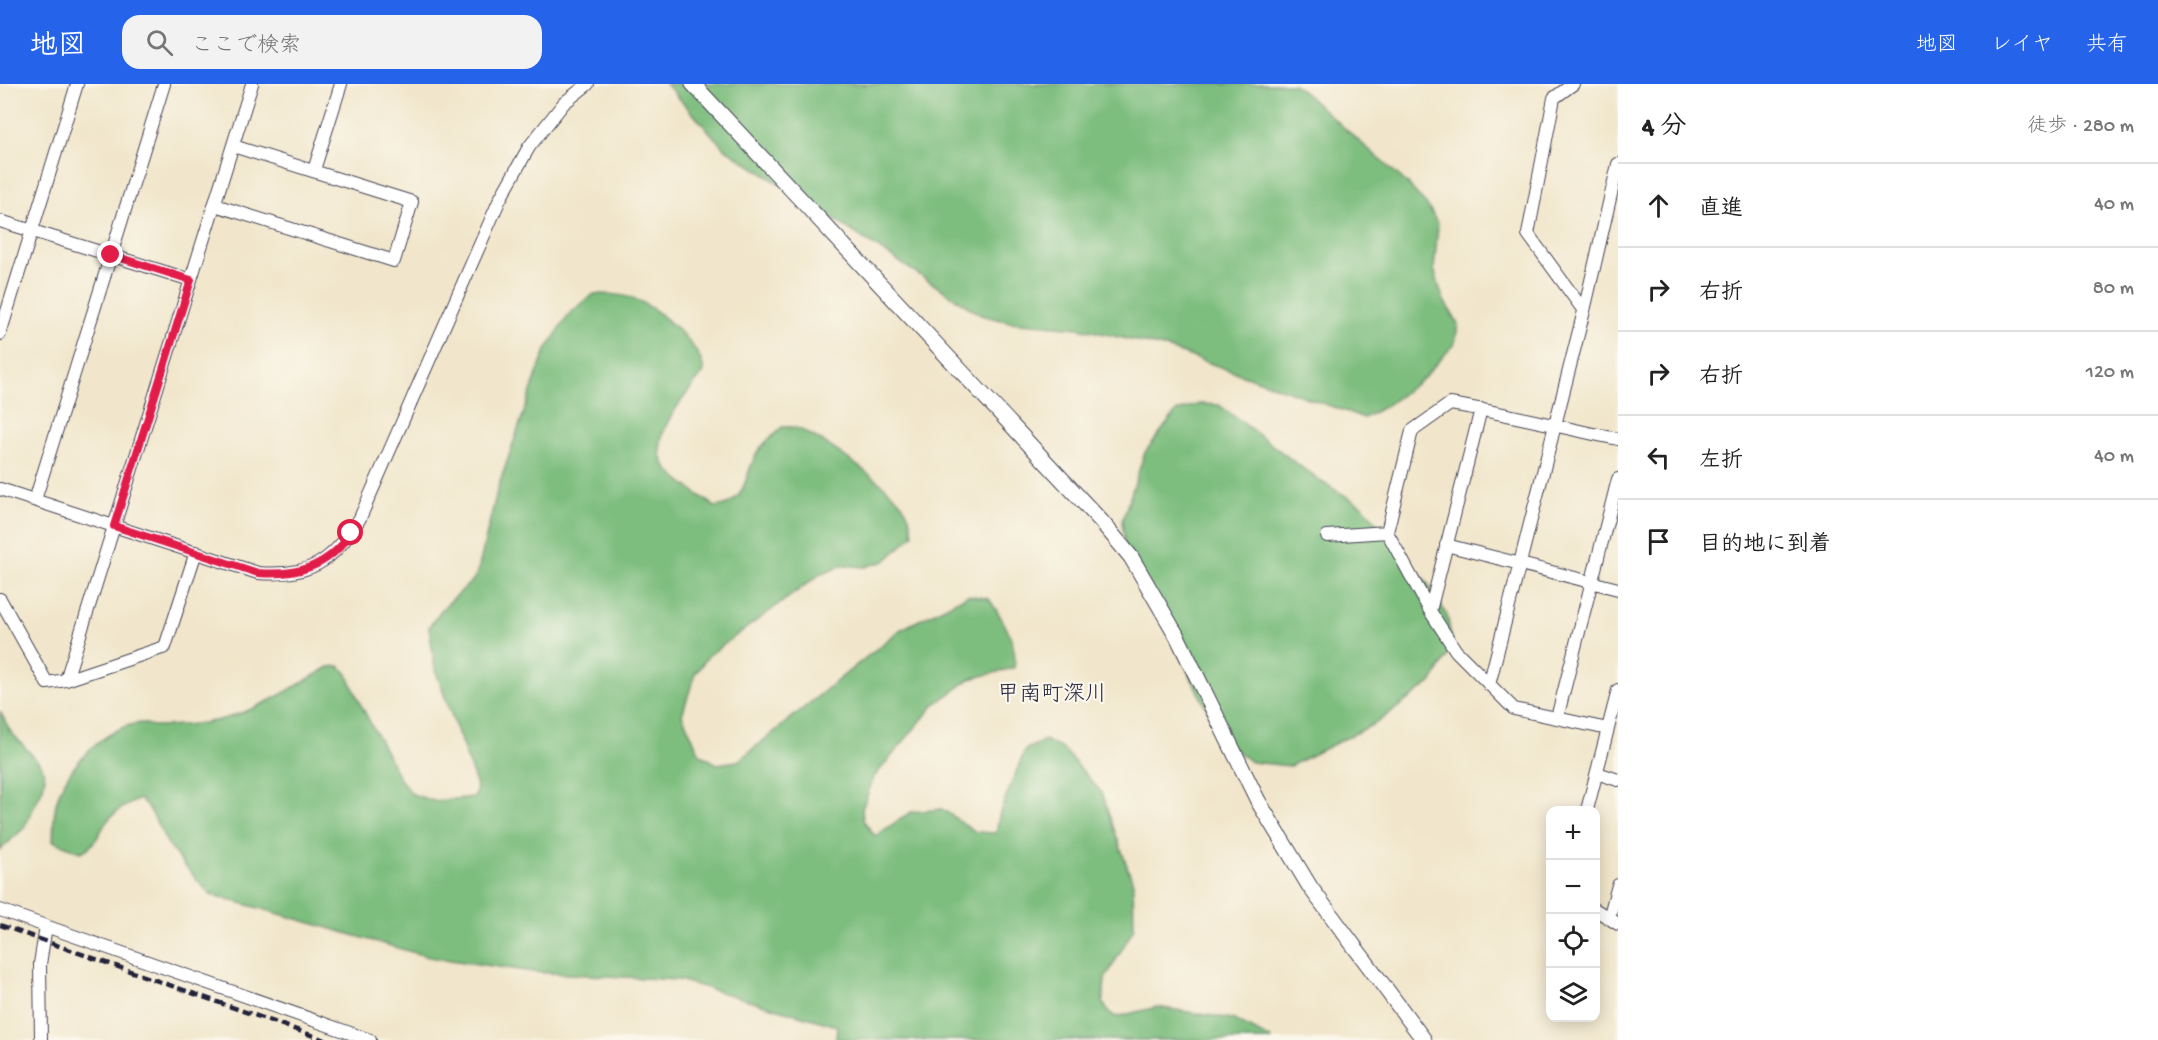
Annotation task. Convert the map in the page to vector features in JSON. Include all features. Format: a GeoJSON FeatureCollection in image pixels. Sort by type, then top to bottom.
{"type":"FeatureCollection","features":[{"type":"Feature","properties":{"kind":"street"},"geometry":{"type":"LineString","coordinates":[[0,334],[76,84]]}},
{"type":"Feature","properties":{"kind":"street"},"geometry":{"type":"LineString","coordinates":[[35,500],[164,84]]}},
{"type":"Feature","properties":{"kind":"street"},"geometry":{"type":"LineString","coordinates":[[66,680],[252,84]]}},
{"type":"Feature","properties":{"kind":"street"},"geometry":{"type":"LineString","coordinates":[[314,170],[340,84]]}},
{"type":"Feature","properties":{"kind":"street"},"geometry":{"type":"LineString","coordinates":[[0,489],[258,573],[292,573],[306,569],[334,554],[360,518],[500,199],[529,147],[564,103],[588,84]]}},
{"type":"Feature","properties":{"kind":"street"},"geometry":{"type":"LineString","coordinates":[[693,84],[1101,521],[1131,557],[1177,636],[1258,801],[1275,830],[1310,887],[1424,1040]]}},
{"type":"Feature","properties":{"kind":"street"},"geometry":{"type":"LineString","coordinates":[[1573,84],[1554,98],[1528,234],[1584,311]]}},
{"type":"Feature","properties":{"kind":"street"},"geometry":{"type":"LineString","coordinates":[[215,204],[394,261],[412,202],[233,146]]}},
{"type":"Feature","properties":{"kind":"street"},"geometry":{"type":"LineString","coordinates":[[1489,685],[1584,311],[1613,207],[1618,164]]}},
{"type":"Feature","properties":{"kind":"street"},"geometry":{"type":"LineString","coordinates":[[0,221],[191,280]]}},
{"type":"Feature","properties":{"kind":"street"},"geometry":{"type":"LineString","coordinates":[[1608,729],[1514,709],[1456,651],[1430,611],[1386,532],[1412,431],[1450,404],[1618,439]]}},
{"type":"Feature","properties":{"kind":"street"},"geometry":{"type":"LineString","coordinates":[[1430,611],[1481,409]]}},
{"type":"Feature","properties":{"kind":"street"},"geometry":{"type":"LineString","coordinates":[[1557,718],[1618,479]]}},
{"type":"Feature","properties":{"kind":"street"},"geometry":{"type":"LineString","coordinates":[[1327,536],[1386,532]]}},
{"type":"Feature","properties":{"kind":"street"},"geometry":{"type":"LineString","coordinates":[[1446,545],[1618,589]]}},
{"type":"Feature","properties":{"kind":"street"},"geometry":{"type":"LineString","coordinates":[[0,599],[46,683],[66,680],[165,647],[196,552]]}},
{"type":"Feature","properties":{"kind":"street"},"geometry":{"type":"LineString","coordinates":[[1588,806],[1618,690]]}},
{"type":"Feature","properties":{"kind":"street"},"geometry":{"type":"LineString","coordinates":[[1597,773],[1618,780]]}},
{"type":"Feature","properties":{"kind":"street"},"geometry":{"type":"LineString","coordinates":[[1600,912],[1614,921],[1618,885]]}},
{"type":"Feature","properties":{"kind":"street"},"geometry":{"type":"LineString","coordinates":[[0,910],[370,1040]]}},
{"type":"Feature","properties":{"kind":"street"},"geometry":{"type":"LineString","coordinates":[[41,1040],[40,964],[46,926]]}},
{"type":"Feature","properties":{"kind":"green space"},"geometry":{"type":"Polygon","coordinates":[[[666,84],[1294,84],[1407,183],[1429,208],[1438,225],[1434,269],[1443,299],[1458,324],[1455,343],[1424,378],[1387,405],[1364,418],[1167,348],[1079,328],[1010,322],[981,315],[724,148],[666,84]]]}},
{"type":"Feature","properties":{"kind":"green space"},"geometry":{"type":"Polygon","coordinates":[[[594,294],[625,296],[645,304],[678,330],[696,351],[704,372],[669,420],[660,448],[663,461],[671,473],[715,507],[726,505],[740,494],[760,448],[782,427],[792,427],[802,430],[832,448],[883,485],[902,504],[911,523],[913,535],[885,561],[865,567],[843,565],[822,573],[708,656],[695,674],[682,715],[700,754],[717,764],[738,761],[900,630],[968,595],[989,599],[1012,641],[1014,668],[970,679],[934,705],[874,777],[862,809],[863,820],[875,836],[911,812],[942,809],[976,832],[996,833],[1000,812],[1025,750],[1045,740],[1064,750],[1101,792],[1133,883],[1134,928],[1105,979],[1103,1002],[1108,1012],[1116,1017],[1157,1007],[1232,1019],[1273,1040],[836,1040],[837,1026],[679,980],[534,972],[429,957],[210,894],[166,841],[153,816],[140,799],[115,813],[94,842],[81,852],[53,841],[55,810],[62,788],[78,762],[101,740],[128,726],[141,723],[154,726],[206,723],[237,715],[291,689],[329,667],[339,666],[347,674],[400,779],[412,794],[433,801],[475,797],[477,786],[435,669],[429,627],[442,609],[473,580],[478,571],[497,491],[546,350],[569,314],[594,294]]]}},
{"type":"Feature","properties":{"kind":"green space"},"geometry":{"type":"Polygon","coordinates":[[[1199,404],[1219,405],[1320,481],[1363,506],[1428,584],[1447,615],[1453,646],[1432,682],[1376,723],[1290,766],[1251,762],[1222,739],[1125,547],[1122,521],[1145,452],[1176,412],[1199,404]]]}},
{"type":"Feature","properties":{"kind":"green space"},"geometry":{"type":"Polygon","coordinates":[[[0,711],[10,731],[42,766],[45,777],[43,788],[24,828],[0,850],[0,711]]]}},
{"type":"Feature","properties":{"kind":"railway"},"geometry":{"type":"LineString","coordinates":[[0,925],[325,1040]]}},
{"type":"Feature","properties":{"kind":"district","name":"甲南町深川"},"geometry":{"type":"Point","coordinates":[1052,692]}},
{"type":"Feature","properties":{"kind":"route"},"geometry":{"type":"LineString","coordinates":[[111,255],[191,280],[114,526],[258,573],[275,574],[292,573],[322,561],[334,554],[351,533]]}}]}
